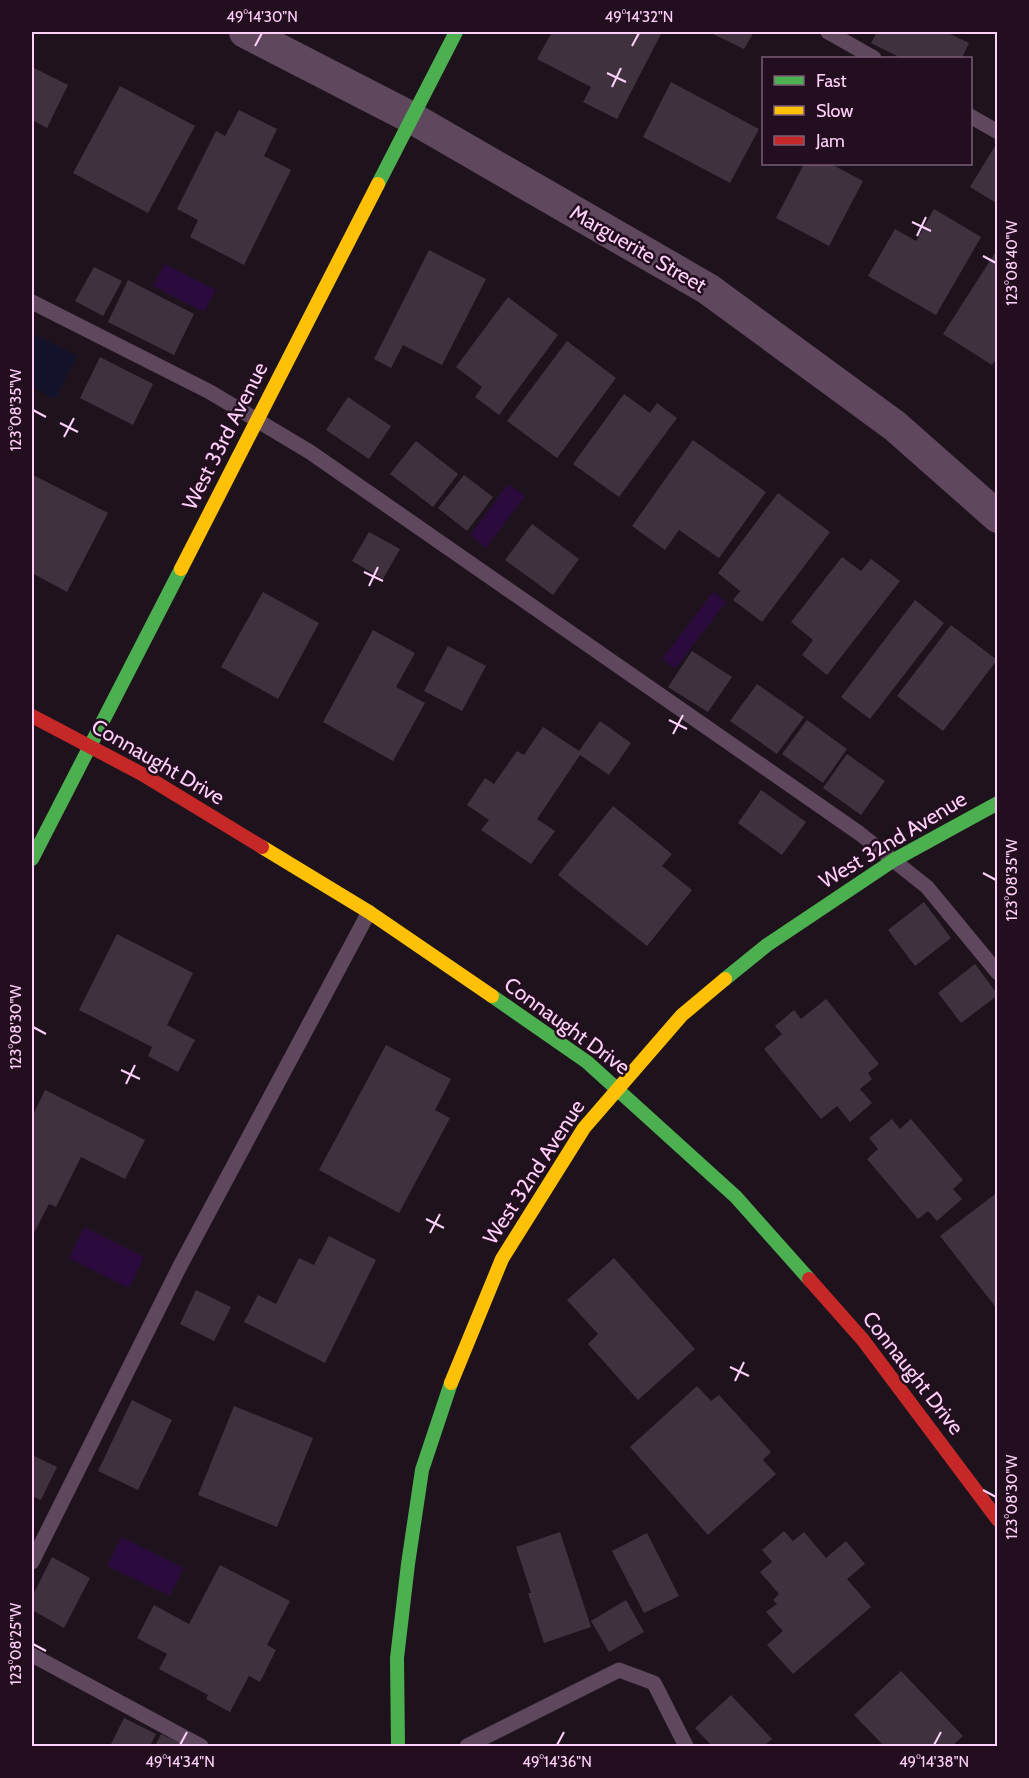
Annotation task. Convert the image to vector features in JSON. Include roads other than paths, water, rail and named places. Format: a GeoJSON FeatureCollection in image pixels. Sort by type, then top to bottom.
{"type":"FeatureCollection","features":[{"type":"Feature","properties":{"kind":"street","name":"Marguerite Street"},"geometry":{"type":"LineString","coordinates":[[245,32],[412,118],[708,289],[895,426],[998,517]]}},
{"type":"Feature","properties":{"kind":"street","name":"West 33rd Avenue"},"geometry":{"type":"LineString","coordinates":[[32,859],[456,32]]}},
{"type":"Feature","properties":{"kind":"street","name":"Connaught Drive"},"geometry":{"type":"LineString","coordinates":[[32,716],[142,774],[369,912],[582,1058],[736,1197],[863,1340],[998,1520]]}},
{"type":"Feature","properties":{"kind":"street","name":"West 32nd Avenue"},"geometry":{"type":"LineString","coordinates":[[398,1746],[397,1658],[422,1470],[455,1372],[502,1259],[584,1128],[682,1015],[767,945],[894,860],[998,802]]}},
{"type":"Feature","properties":{"kind":"lane"},"geometry":{"type":"LineString","coordinates":[[828,32],[872,57]]}},
{"type":"Feature","properties":{"kind":"lane"},"geometry":{"type":"LineString","coordinates":[[972,117],[998,132]]}},
{"type":"Feature","properties":{"kind":"lane"},"geometry":{"type":"LineString","coordinates":[[32,302],[210,392],[320,459],[860,833],[927,887],[998,973]]}},
{"type":"Feature","properties":{"kind":"lane"},"geometry":{"type":"LineString","coordinates":[[32,1562],[180,1266],[369,912]]}},
{"type":"Feature","properties":{"kind":"lane"},"geometry":{"type":"LineString","coordinates":[[32,1655],[201,1746]]}},
{"type":"Feature","properties":{"kind":"lane"},"geometry":{"type":"LineString","coordinates":[[467,1746],[619,1670],[654,1683],[686,1746]]}}]}
